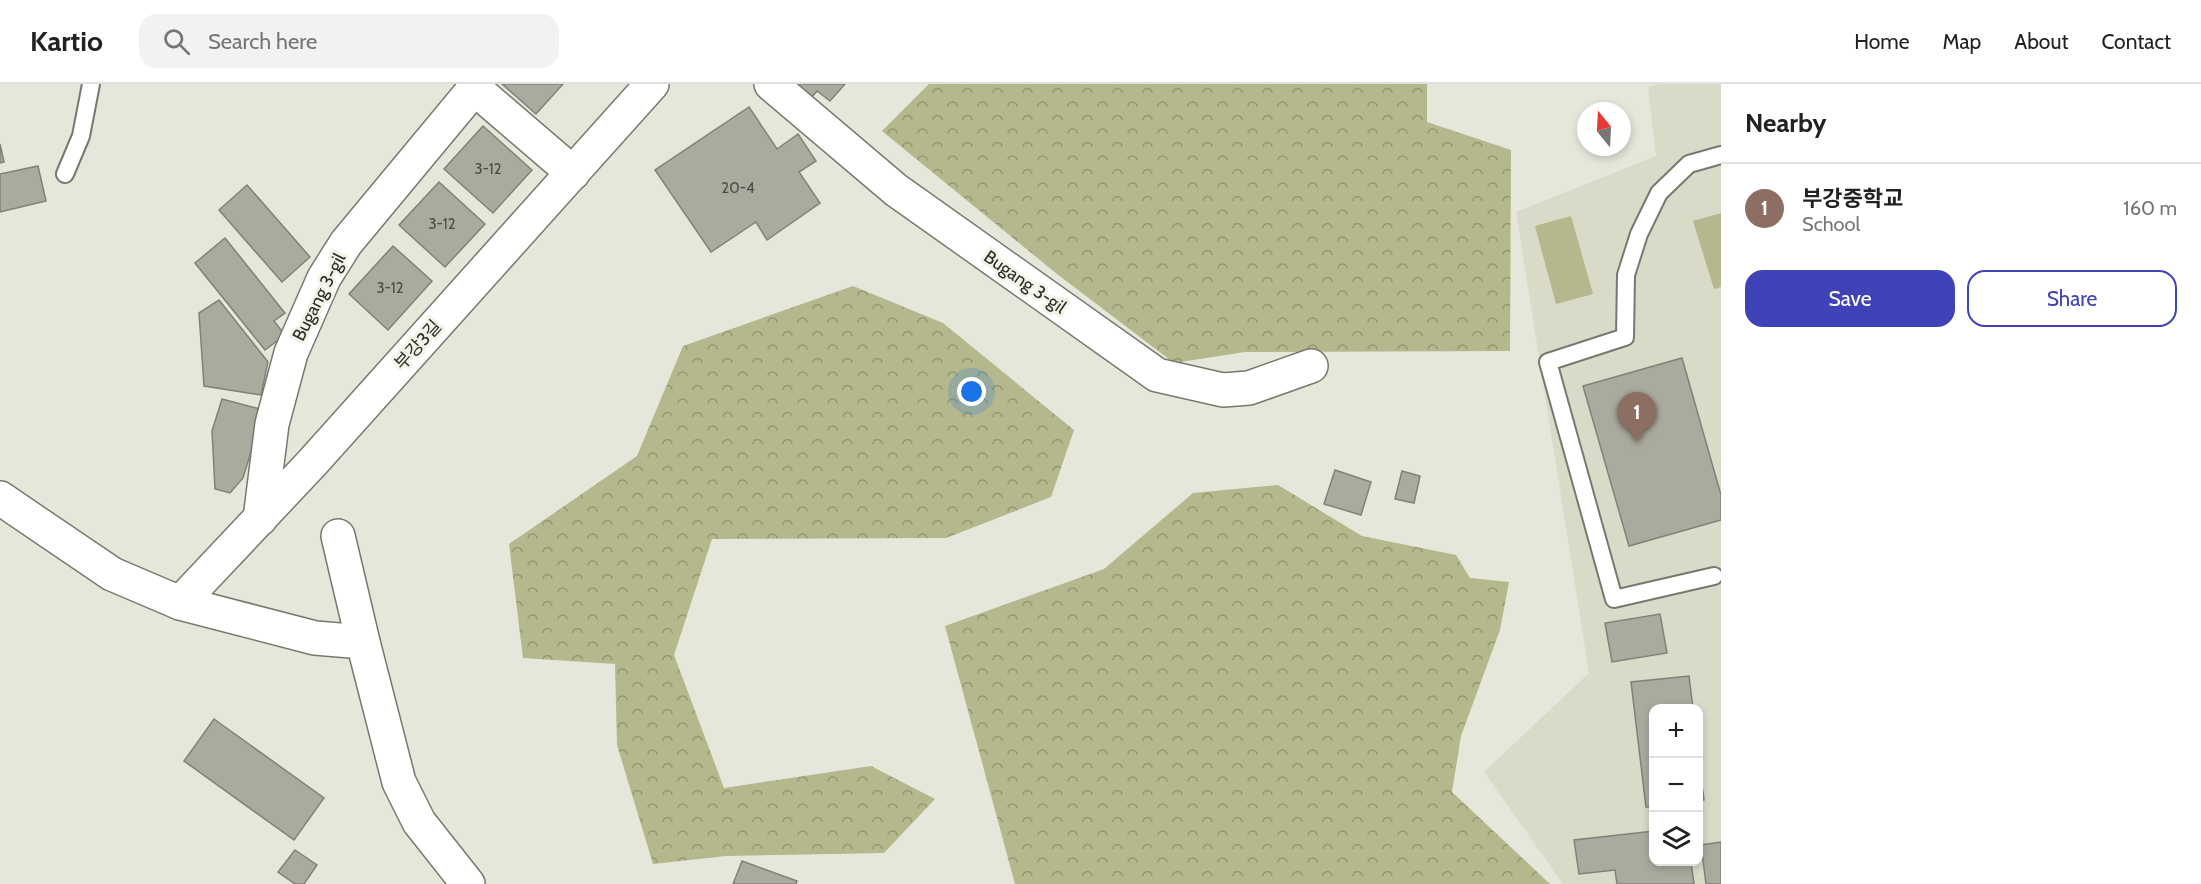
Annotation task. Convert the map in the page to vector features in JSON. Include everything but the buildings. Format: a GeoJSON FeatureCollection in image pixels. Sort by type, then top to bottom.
{"type":"FeatureCollection","features":[{"type":"Feature","properties":{"kind":"street","name":"부강3길"},"geometry":{"type":"LineString","coordinates":[[180,603],[260,519],[652,84]]}},
{"type":"Feature","properties":{"kind":"street","name":"Bugang 3-gil"},"geometry":{"type":"LineString","coordinates":[[771,84],[896,190],[1157,375],[1222,390],[1250,388],[1311,366]]}},
{"type":"Feature","properties":{"kind":"street"},"geometry":{"type":"LineString","coordinates":[[476,86],[573,173]]}},
{"type":"Feature","properties":{"kind":"street","name":"Bugang 3-gil"},"geometry":{"type":"LineString","coordinates":[[260,519],[272,424],[291,353],[324,278],[346,243],[476,86]]}},
{"type":"Feature","properties":{"kind":"street"},"geometry":{"type":"LineString","coordinates":[[0,498],[112,574],[180,603],[315,638],[363,642]]}},
{"type":"Feature","properties":{"kind":"street"},"geometry":{"type":"LineString","coordinates":[[338,536],[399,782],[419,822],[468,884]]}},
{"type":"Feature","properties":{"kind":"lane"},"geometry":{"type":"LineString","coordinates":[[65,174],[81,136],[91,84]]}},
{"type":"Feature","properties":{"kind":"lane"},"geometry":{"type":"LineString","coordinates":[[1714,576],[1614,599],[1548,362],[1624,337],[1626,275],[1639,234],[1659,194],[1689,164],[1721,154]]}},
{"type":"Feature","properties":{"kind":"shaded area"},"geometry":{"type":"Polygon","coordinates":[[[1660,84],[1721,84],[1721,884],[1563,884],[1484,772],[1589,673],[1516,212],[1656,156],[1648,87],[1660,84]]]}},
{"type":"Feature","properties":{"kind":"green space"},"geometry":{"type":"Polygon","coordinates":[[[929,84],[1427,84],[1427,122],[1511,150],[1510,351],[1245,352],[1174,363],[1057,274],[882,131],[929,84]]]}},
{"type":"Feature","properties":{"kind":"green space"},"geometry":{"type":"Polygon","coordinates":[[[1721,213],[1721,287],[1714,289],[1693,221],[1721,213]]]}},
{"type":"Feature","properties":{"kind":"green space"},"geometry":{"type":"Polygon","coordinates":[[[1571,216],[1593,294],[1556,304],[1535,226],[1571,216]]]}},
{"type":"Feature","properties":{"kind":"green space"},"geometry":{"type":"Polygon","coordinates":[[[853,286],[943,323],[1074,430],[1051,497],[946,538],[712,539],[674,655],[724,788],[871,766],[935,799],[884,853],[726,856],[653,864],[617,745],[615,664],[523,658],[509,544],[637,456],[683,346],[853,286]]]}},
{"type":"Feature","properties":{"kind":"green space"},"geometry":{"type":"Polygon","coordinates":[[[1278,485],[1362,536],[1456,555],[1470,578],[1509,582],[1500,630],[1461,736],[1452,792],[1550,884],[1015,884],[945,626],[1104,569],[1193,493],[1278,485]]]}},
{"type":"Feature","properties":{"kind":"place","name":"부강중학교"},"geometry":{"type":"Point","coordinates":[1637,442]}}]}
